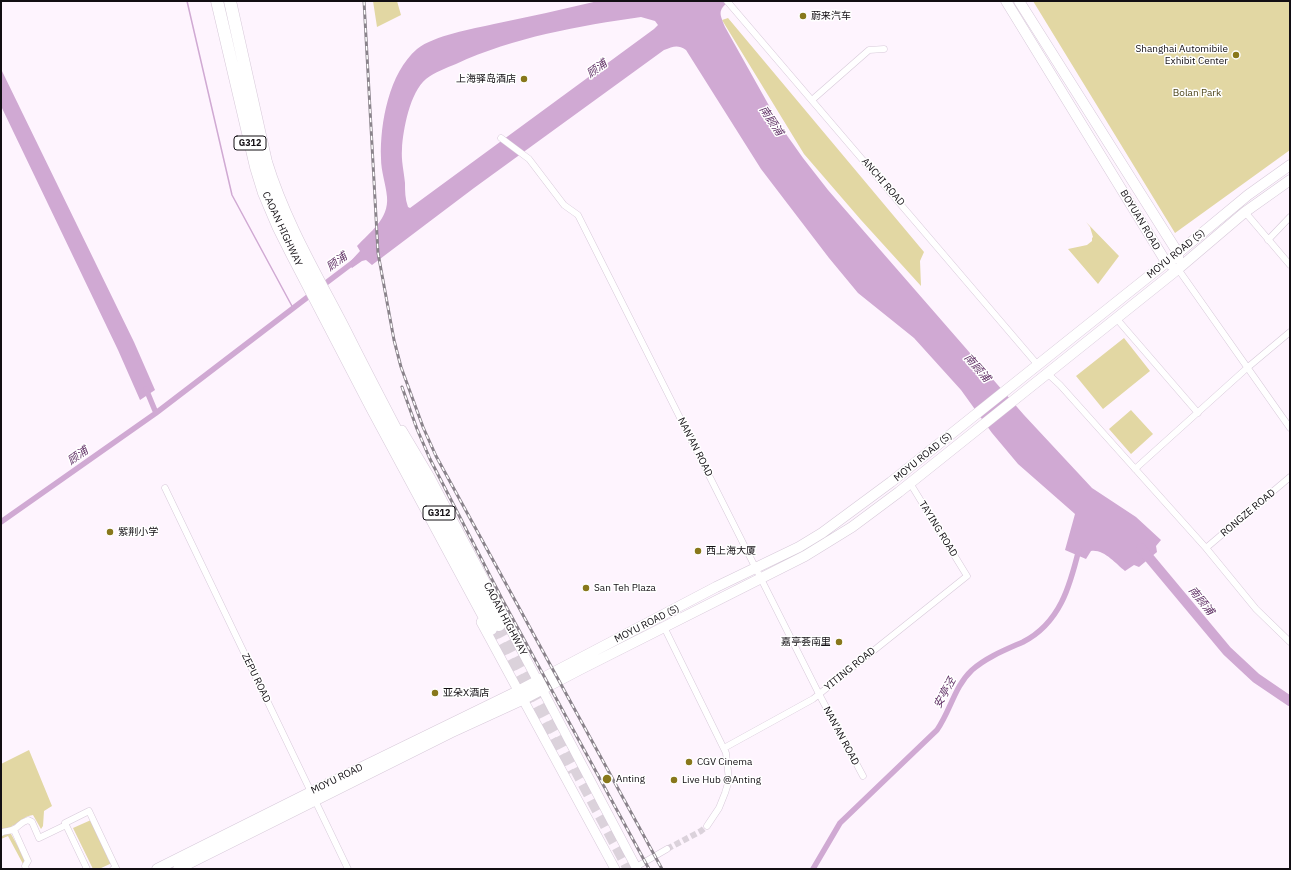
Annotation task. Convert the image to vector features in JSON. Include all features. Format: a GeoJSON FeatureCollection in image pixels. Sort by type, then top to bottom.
{"type":"FeatureCollection","features":[{"type":"Feature","properties":{"kind":"highway","name":"CAOAN HIGHWAY"},"geometry":{"type":"LineString","coordinates":[[217,1],[258,174],[278,226],[310,276],[361,376],[495,627]]}},
{"type":"Feature","properties":{"kind":"highway","name":"CAOAN HIGHWAY"},"geometry":{"type":"LineString","coordinates":[[230,1],[258,131],[274,188],[310,276]]}},
{"type":"Feature","properties":{"kind":"main road","name":"BOYUAN ROAD"},"geometry":{"type":"LineString","coordinates":[[1006,1],[1166,262],[1178,269]]}},
{"type":"Feature","properties":{"kind":"main road","name":"BOYUAN ROAD"},"geometry":{"type":"LineString","coordinates":[[1019,1],[1178,253]]}},
{"type":"Feature","properties":{"kind":"main road","name":"MOYU ROAD (S)"},"geometry":{"type":"LineString","coordinates":[[520,696],[716,587],[756,569],[799,547],[822,533],[891,482],[1178,253],[1248,195],[1290,165]]}},
{"type":"Feature","properties":{"kind":"main road","name":"MOYU ROAD (S)"},"geometry":{"type":"LineString","coordinates":[[540,685],[664,627],[761,579],[828,543],[910,483],[1178,269],[1245,212],[1290,180]]}},
{"type":"Feature","properties":{"kind":"main road"},"geometry":{"type":"LineString","coordinates":[[1178,253],[1178,269]]}},
{"type":"Feature","properties":{"kind":"main road","name":"CAOAN HIGHWAY"},"geometry":{"type":"LineString","coordinates":[[361,376],[387,402],[430,477],[636,868]]}},
{"type":"Feature","properties":{"kind":"main road","name":"CAOAN HIGHWAY"},"geometry":{"type":"LineString","coordinates":[[361,376],[367,410],[520,696],[615,869]]}},
{"type":"Feature","properties":{"kind":"main road","name":"MOYU ROAD"},"geometry":{"type":"LineString","coordinates":[[157,869],[450,733],[520,696]]}},
{"type":"Feature","properties":{"kind":"main road","name":"MOYU ROAD"},"geometry":{"type":"LineString","coordinates":[[178,869],[312,796]]}},
{"type":"Feature","properties":{"kind":"street","name":"ANCHI ROAD"},"geometry":{"type":"LineString","coordinates":[[727,1],[1038,364]]}},
{"type":"Feature","properties":{"kind":"street"},"geometry":{"type":"LineString","coordinates":[[812,100],[869,50],[884,49]]}},
{"type":"Feature","properties":{"kind":"street","name":"NAN'AN ROAD"},"geometry":{"type":"LineString","coordinates":[[501,138],[529,159],[564,205],[578,215],[819,694],[863,776]]}},
{"type":"Feature","properties":{"kind":"street"},"geometry":{"type":"LineString","coordinates":[[1245,212],[1290,265]]}},
{"type":"Feature","properties":{"kind":"street"},"geometry":{"type":"LineString","coordinates":[[1268,240],[1290,217]]}},
{"type":"Feature","properties":{"kind":"street"},"geometry":{"type":"LineString","coordinates":[[1178,269],[1290,428]]}},
{"type":"Feature","properties":{"kind":"street"},"geometry":{"type":"LineString","coordinates":[[1116,318],[1198,413]]}},
{"type":"Feature","properties":{"kind":"street"},"geometry":{"type":"LineString","coordinates":[[1135,469],[1247,368],[1290,332]]}},
{"type":"Feature","properties":{"kind":"street"},"geometry":{"type":"LineString","coordinates":[[1047,373],[1060,385],[1206,548],[1256,609],[1290,642]]}},
{"type":"Feature","properties":{"kind":"street","name":"RONGZE ROAD"},"geometry":{"type":"LineString","coordinates":[[1206,548],[1290,477]]}},
{"type":"Feature","properties":{"kind":"street","name":"TAYING ROAD"},"geometry":{"type":"LineString","coordinates":[[910,483],[967,576]]}},
{"type":"Feature","properties":{"kind":"street","name":"ZEPU ROAD"},"geometry":{"type":"LineString","coordinates":[[165,488],[348,869]]}},
{"type":"Feature","properties":{"kind":"street","name":"YITING ROAD"},"geometry":{"type":"LineString","coordinates":[[724,748],[813,699],[967,576]]}},
{"type":"Feature","properties":{"kind":"street"},"geometry":{"type":"LineString","coordinates":[[664,627],[726,753],[729,780],[719,808],[707,826]]}},
{"type":"Feature","properties":{"kind":"street"},"geometry":{"type":"LineString","coordinates":[[1,833],[4,831],[14,830],[22,822],[28,820],[32,822],[39,838],[66,825],[65,823],[89,811],[116,868],[113,869]]}},
{"type":"Feature","properties":{"kind":"street"},"geometry":{"type":"LineString","coordinates":[[66,825],[87,869]]}},
{"type":"Feature","properties":{"kind":"street"},"geometry":{"type":"LineString","coordinates":[[14,830],[28,860],[25,866],[26,869]]}},
{"type":"Feature","properties":{"kind":"street"},"geometry":{"type":"LineString","coordinates":[[636,868],[668,849]]}},
{"type":"Feature","properties":{"kind":"green space"},"geometry":{"type":"Polygon","coordinates":[[[373,1],[397,1],[401,15],[377,27],[373,1]]]}},
{"type":"Feature","properties":{"kind":"green space","name":"Bolan Park"},"geometry":{"type":"Polygon","coordinates":[[[1033,1],[1290,1],[1290,150],[1175,233],[1033,1]]]}},
{"type":"Feature","properties":{"kind":"green space"},"geometry":{"type":"Polygon","coordinates":[[[728,18],[924,252],[920,261],[921,286],[804,154],[722,20],[728,18]]]}},
{"type":"Feature","properties":{"kind":"green space"},"geometry":{"type":"Polygon","coordinates":[[[1086,222],[1119,256],[1098,284],[1068,249],[1087,245],[1092,241],[1093,237],[1090,227],[1086,222]]]}},
{"type":"Feature","properties":{"kind":"green space"},"geometry":{"type":"Polygon","coordinates":[[[1124,338],[1150,371],[1103,409],[1076,376],[1124,338]]]}},
{"type":"Feature","properties":{"kind":"green space"},"geometry":{"type":"Polygon","coordinates":[[[1131,410],[1153,434],[1131,454],[1109,429],[1131,410]]]}},
{"type":"Feature","properties":{"kind":"green space"},"geometry":{"type":"Polygon","coordinates":[[[29,750],[52,806],[44,811],[43,826],[41,829],[33,815],[12,826],[11,834],[25,859],[23,864],[8,836],[1,839],[1,764],[29,750]]]}},
{"type":"Feature","properties":{"kind":"green space"},"geometry":{"type":"Polygon","coordinates":[[[91,820],[112,863],[99,869],[93,869],[73,828],[91,820]]]}},
{"type":"Feature","properties":{"kind":"water"},"geometry":{"type":"Polygon","coordinates":[[[598,1],[729,1],[721,10],[725,27],[781,127],[803,158],[828,190],[1024,415],[1092,488],[1136,517],[1161,540],[1156,546],[1157,552],[1139,567],[1134,565],[1125,571],[1101,552],[1091,551],[1086,559],[1065,550],[1075,514],[1018,464],[992,433],[961,390],[914,338],[858,293],[829,258],[761,169],[686,50],[680,47],[664,50],[474,188],[372,265],[366,260],[352,268],[348,264],[360,251],[357,246],[378,224],[387,205],[381,163],[382,130],[388,99],[399,71],[407,59],[417,49],[443,36],[598,1]],[[641,17],[594,24],[547,34],[478,55],[441,70],[426,79],[420,85],[412,102],[408,112],[404,132],[402,157],[408,207],[410,208],[654,29],[658,25],[655,21],[641,17]]]}},
{"type":"Feature","properties":{"kind":"water"},"geometry":{"type":"Polygon","coordinates":[[[1,69],[134,342],[155,390],[140,400],[118,350],[1,106],[1,69]]]}},
{"type":"Feature","properties":{"kind":"waterway"},"geometry":{"type":"LineString","coordinates":[[187,1],[232,195],[293,308]]}},
{"type":"Feature","properties":{"kind":"waterway","name":"顾浦"},"geometry":{"type":"LineString","coordinates":[[322,286],[355,261]]}},
{"type":"Feature","properties":{"kind":"waterway","name":"顾浦"},"geometry":{"type":"LineString","coordinates":[[1,522],[156,413],[313,293]]}},
{"type":"Feature","properties":{"kind":"waterway"},"geometry":{"type":"LineString","coordinates":[[146,389],[156,413]]}},
{"type":"Feature","properties":{"kind":"waterway","name":"南顾浦"},"geometry":{"type":"LineString","coordinates":[[1141,548],[1227,651],[1256,678],[1290,701]]}},
{"type":"Feature","properties":{"kind":"waterway","name":"安亭泾"},"geometry":{"type":"LineString","coordinates":[[813,869],[840,823],[937,730],[961,684],[972,670],[990,658],[1023,642],[1036,634],[1046,625],[1062,602],[1072,576],[1079,549]]}},
{"type":"Feature","properties":{"kind":"tunnel"},"geometry":{"type":"LineString","coordinates":[[499,625],[629,869]]}},
{"type":"Feature","properties":{"kind":"tunnel"},"geometry":{"type":"LineString","coordinates":[[491,629],[569,774]]}},
{"type":"Feature","properties":{"kind":"tunnel"},"geometry":{"type":"LineString","coordinates":[[667,849],[701,831],[707,826]]}},
{"type":"Feature","properties":{"kind":"railway"},"geometry":{"type":"LineString","coordinates":[[364,1],[378,253],[394,340],[401,367],[423,427],[436,456],[662,869]]}},
{"type":"Feature","properties":{"kind":"railway"},"geometry":{"type":"LineString","coordinates":[[402,387],[417,429],[430,459],[502,599],[649,869]]}},
{"type":"Feature","properties":{"kind":"place","name":"蔚来汽车"},"geometry":{"type":"Point","coordinates":[803,16]}},
{"type":"Feature","properties":{"kind":"place","name":"Shanghai Automibile Exhibit Center"},"geometry":{"type":"Point","coordinates":[1236,55]}},
{"type":"Feature","properties":{"kind":"place","name":"上海驿岛酒店"},"geometry":{"type":"Point","coordinates":[524,79]}},
{"type":"Feature","properties":{"kind":"place","name":"紫荆小学"},"geometry":{"type":"Point","coordinates":[110,532]}},
{"type":"Feature","properties":{"kind":"place","name":"西上海大厦"},"geometry":{"type":"Point","coordinates":[698,551]}},
{"type":"Feature","properties":{"kind":"place","name":"San Teh Plaza"},"geometry":{"type":"Point","coordinates":[586,588]}},
{"type":"Feature","properties":{"kind":"place","name":"嘉亭荟南里"},"geometry":{"type":"Point","coordinates":[839,642]}},
{"type":"Feature","properties":{"kind":"place","name":"亚朵X酒店"},"geometry":{"type":"Point","coordinates":[435,693]}},
{"type":"Feature","properties":{"kind":"place","name":"CGV Cinema"},"geometry":{"type":"Point","coordinates":[689,762]}},
{"type":"Feature","properties":{"kind":"place","name":"Anting"},"geometry":{"type":"Point","coordinates":[607,779]}},
{"type":"Feature","properties":{"kind":"place","name":"Live Hub @Anting"},"geometry":{"type":"Point","coordinates":[674,780]}}]}
